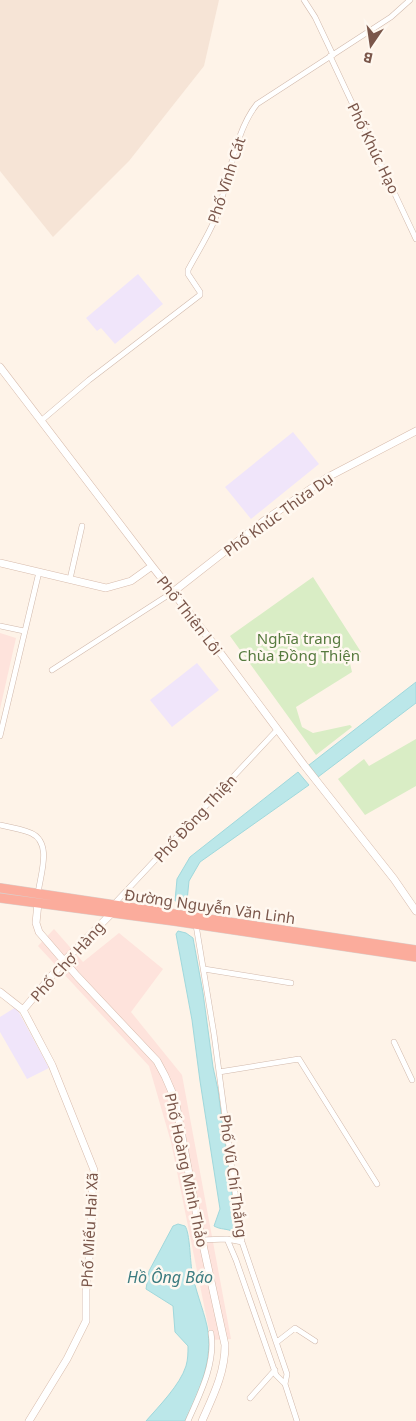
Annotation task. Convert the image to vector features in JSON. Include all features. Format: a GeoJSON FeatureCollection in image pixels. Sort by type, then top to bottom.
{"type":"FeatureCollection","features":[{"type":"Feature","properties":{"kind":"highway","name":"Đường Nguyễn Văn Linh"},"geometry":{"type":"LineString","coordinates":[[0,888],[38,899]]}},
{"type":"Feature","properties":{"kind":"highway","name":"Đường Nguyễn Văn Linh"},"geometry":{"type":"LineString","coordinates":[[0,898],[38,899],[416,950]]}},
{"type":"Feature","properties":{"kind":"highway","name":"Đường Nguyễn Văn Linh"},"geometry":{"type":"LineString","coordinates":[[194,921],[416,957]]}},
{"type":"Feature","properties":{"kind":"street","name":"Phố Khúc Hạo"},"geometry":{"type":"LineString","coordinates":[[304,0],[315,17],[416,239]]}},
{"type":"Feature","properties":{"kind":"street","name":"Phố Vĩnh Cát"},"geometry":{"type":"LineString","coordinates":[[42,420],[89,380],[200,295],[188,274],[188,270],[215,220],[242,132],[252,109],[391,17],[410,0]]}},
{"type":"Feature","properties":{"kind":"street","name":"Phố Thiên Lôi"},"geometry":{"type":"LineString","coordinates":[[0,368],[216,647],[304,766],[394,879],[416,911]]}},
{"type":"Feature","properties":{"kind":"street","name":"Phố Khúc Thừa Dụ"},"geometry":{"type":"LineString","coordinates":[[173,592],[265,520],[328,477],[416,431]]}},
{"type":"Feature","properties":{"kind":"street"},"geometry":{"type":"LineString","coordinates":[[70,579],[82,526]]}},
{"type":"Feature","properties":{"kind":"street"},"geometry":{"type":"LineString","coordinates":[[0,563],[106,588],[131,581],[152,566]]}},
{"type":"Feature","properties":{"kind":"street"},"geometry":{"type":"LineString","coordinates":[[0,736],[39,572]]}},
{"type":"Feature","properties":{"kind":"street"},"geometry":{"type":"LineString","coordinates":[[52,670],[173,592]]}},
{"type":"Feature","properties":{"kind":"street"},"geometry":{"type":"LineString","coordinates":[[0,626],[24,631]]}},
{"type":"Feature","properties":{"kind":"street","name":"Phố Đồng Thiện"},"geometry":{"type":"LineString","coordinates":[[112,909],[277,730]]}},
{"type":"Feature","properties":{"kind":"street"},"geometry":{"type":"LineString","coordinates":[[0,825],[30,832],[42,841],[44,850],[38,899]]}},
{"type":"Feature","properties":{"kind":"street","name":"Phố Hoàng Minh Thảo"},"geometry":{"type":"LineString","coordinates":[[38,899],[36,928],[157,1061],[175,1100],[201,1240],[225,1345],[222,1373],[202,1421]]}},
{"type":"Feature","properties":{"kind":"street","name":"Phố Chợ Hàng"},"geometry":{"type":"LineString","coordinates":[[0,992],[23,1010],[64,961],[112,909]]}},
{"type":"Feature","properties":{"kind":"street","name":"Phố Vũ Chí Thắng"},"geometry":{"type":"LineString","coordinates":[[194,921],[204,969],[242,1242],[287,1374],[285,1384],[297,1421]]}},
{"type":"Feature","properties":{"kind":"street"},"geometry":{"type":"LineString","coordinates":[[204,969],[291,983]]}},
{"type":"Feature","properties":{"kind":"street","name":"Phố Miếu Hai Xã"},"geometry":{"type":"LineString","coordinates":[[23,1010],[52,1065],[94,1170],[91,1206],[92,1228],[86,1290],[86,1322],[67,1359],[29,1421]]}},
{"type":"Feature","properties":{"kind":"street"},"geometry":{"type":"LineString","coordinates":[[394,1042],[412,1080]]}},
{"type":"Feature","properties":{"kind":"street"},"geometry":{"type":"LineString","coordinates":[[219,1072],[299,1059],[377,1184]]}},
{"type":"Feature","properties":{"kind":"street"},"geometry":{"type":"LineString","coordinates":[[201,1240],[226,1239],[242,1242]]}},
{"type":"Feature","properties":{"kind":"street"},"geometry":{"type":"LineString","coordinates":[[226,1239],[236,1260],[276,1375],[285,1384]]}},
{"type":"Feature","properties":{"kind":"street"},"geometry":{"type":"LineString","coordinates":[[277,1342],[295,1328],[315,1341]]}},
{"type":"Feature","properties":{"kind":"street"},"geometry":{"type":"LineString","coordinates":[[188,1421],[209,1370],[213,1341],[211,1333]]}},
{"type":"Feature","properties":{"kind":"street"},"geometry":{"type":"LineString","coordinates":[[250,1398],[274,1370]]}},
{"type":"Feature","properties":{"kind":"shaded area"},"geometry":{"type":"Polygon","coordinates":[[[0,0],[219,0],[204,66],[129,161],[53,237],[0,171],[0,0]]]}},
{"type":"Feature","properties":{"kind":"shaded area"},"geometry":{"type":"Polygon","coordinates":[[[138,274],[163,304],[115,344],[101,328],[97,331],[86,318],[138,274]]]}},
{"type":"Feature","properties":{"kind":"shaded area"},"geometry":{"type":"Polygon","coordinates":[[[293,432],[319,464],[251,519],[225,487],[293,432]]]}},
{"type":"Feature","properties":{"kind":"shaded area"},"geometry":{"type":"Polygon","coordinates":[[[0,633],[16,638],[0,709],[0,633]]]}},
{"type":"Feature","properties":{"kind":"shaded area"},"geometry":{"type":"Polygon","coordinates":[[[197,663],[219,690],[172,727],[150,700],[197,663]]]}},
{"type":"Feature","properties":{"kind":"shaded area"},"geometry":{"type":"Polygon","coordinates":[[[54,929],[83,962],[119,933],[163,969],[131,1012],[182,1075],[231,1339],[211,1340],[171,1142],[149,1066],[38,946],[54,929]]]}},
{"type":"Feature","properties":{"kind":"shaded area"},"geometry":{"type":"Polygon","coordinates":[[[16,1007],[49,1068],[27,1079],[0,1032],[0,1017],[16,1007]]]}},
{"type":"Feature","properties":{"kind":"green space","name":"Nghĩa trang Chùa Đồng Thiện"},"geometry":{"type":"Polygon","coordinates":[[[313,577],[361,652],[349,659],[352,672],[296,707],[302,727],[313,733],[350,725],[352,727],[316,755],[230,636],[313,577]]]}},
{"type":"Feature","properties":{"kind":"green space"},"geometry":{"type":"Polygon","coordinates":[[[416,739],[416,786],[365,815],[338,779],[364,759],[369,766],[416,739]]]}},
{"type":"Feature","properties":{"kind":"water"},"geometry":{"type":"Polygon","coordinates":[[[416,682],[416,703],[318,777],[309,765],[416,682]]]}},
{"type":"Feature","properties":{"kind":"water"},"geometry":{"type":"Polygon","coordinates":[[[298,772],[309,785],[200,862],[189,881],[187,901],[175,901],[177,879],[190,857],[298,772]]]}},
{"type":"Feature","properties":{"kind":"water"},"geometry":{"type":"Polygon","coordinates":[[[178,931],[186,933],[193,938],[218,1090],[238,1231],[234,1232],[214,1226],[220,1209],[192,1020],[176,934],[178,931]]]}},
{"type":"Feature","properties":{"kind":"water","name":"Hồ Ông Báo"},"geometry":{"type":"Polygon","coordinates":[[[178,1224],[185,1226],[187,1230],[193,1278],[209,1338],[207,1363],[200,1387],[185,1421],[146,1421],[174,1388],[183,1373],[187,1361],[188,1346],[175,1332],[173,1306],[146,1289],[149,1271],[173,1226],[178,1224]]]}}]}
